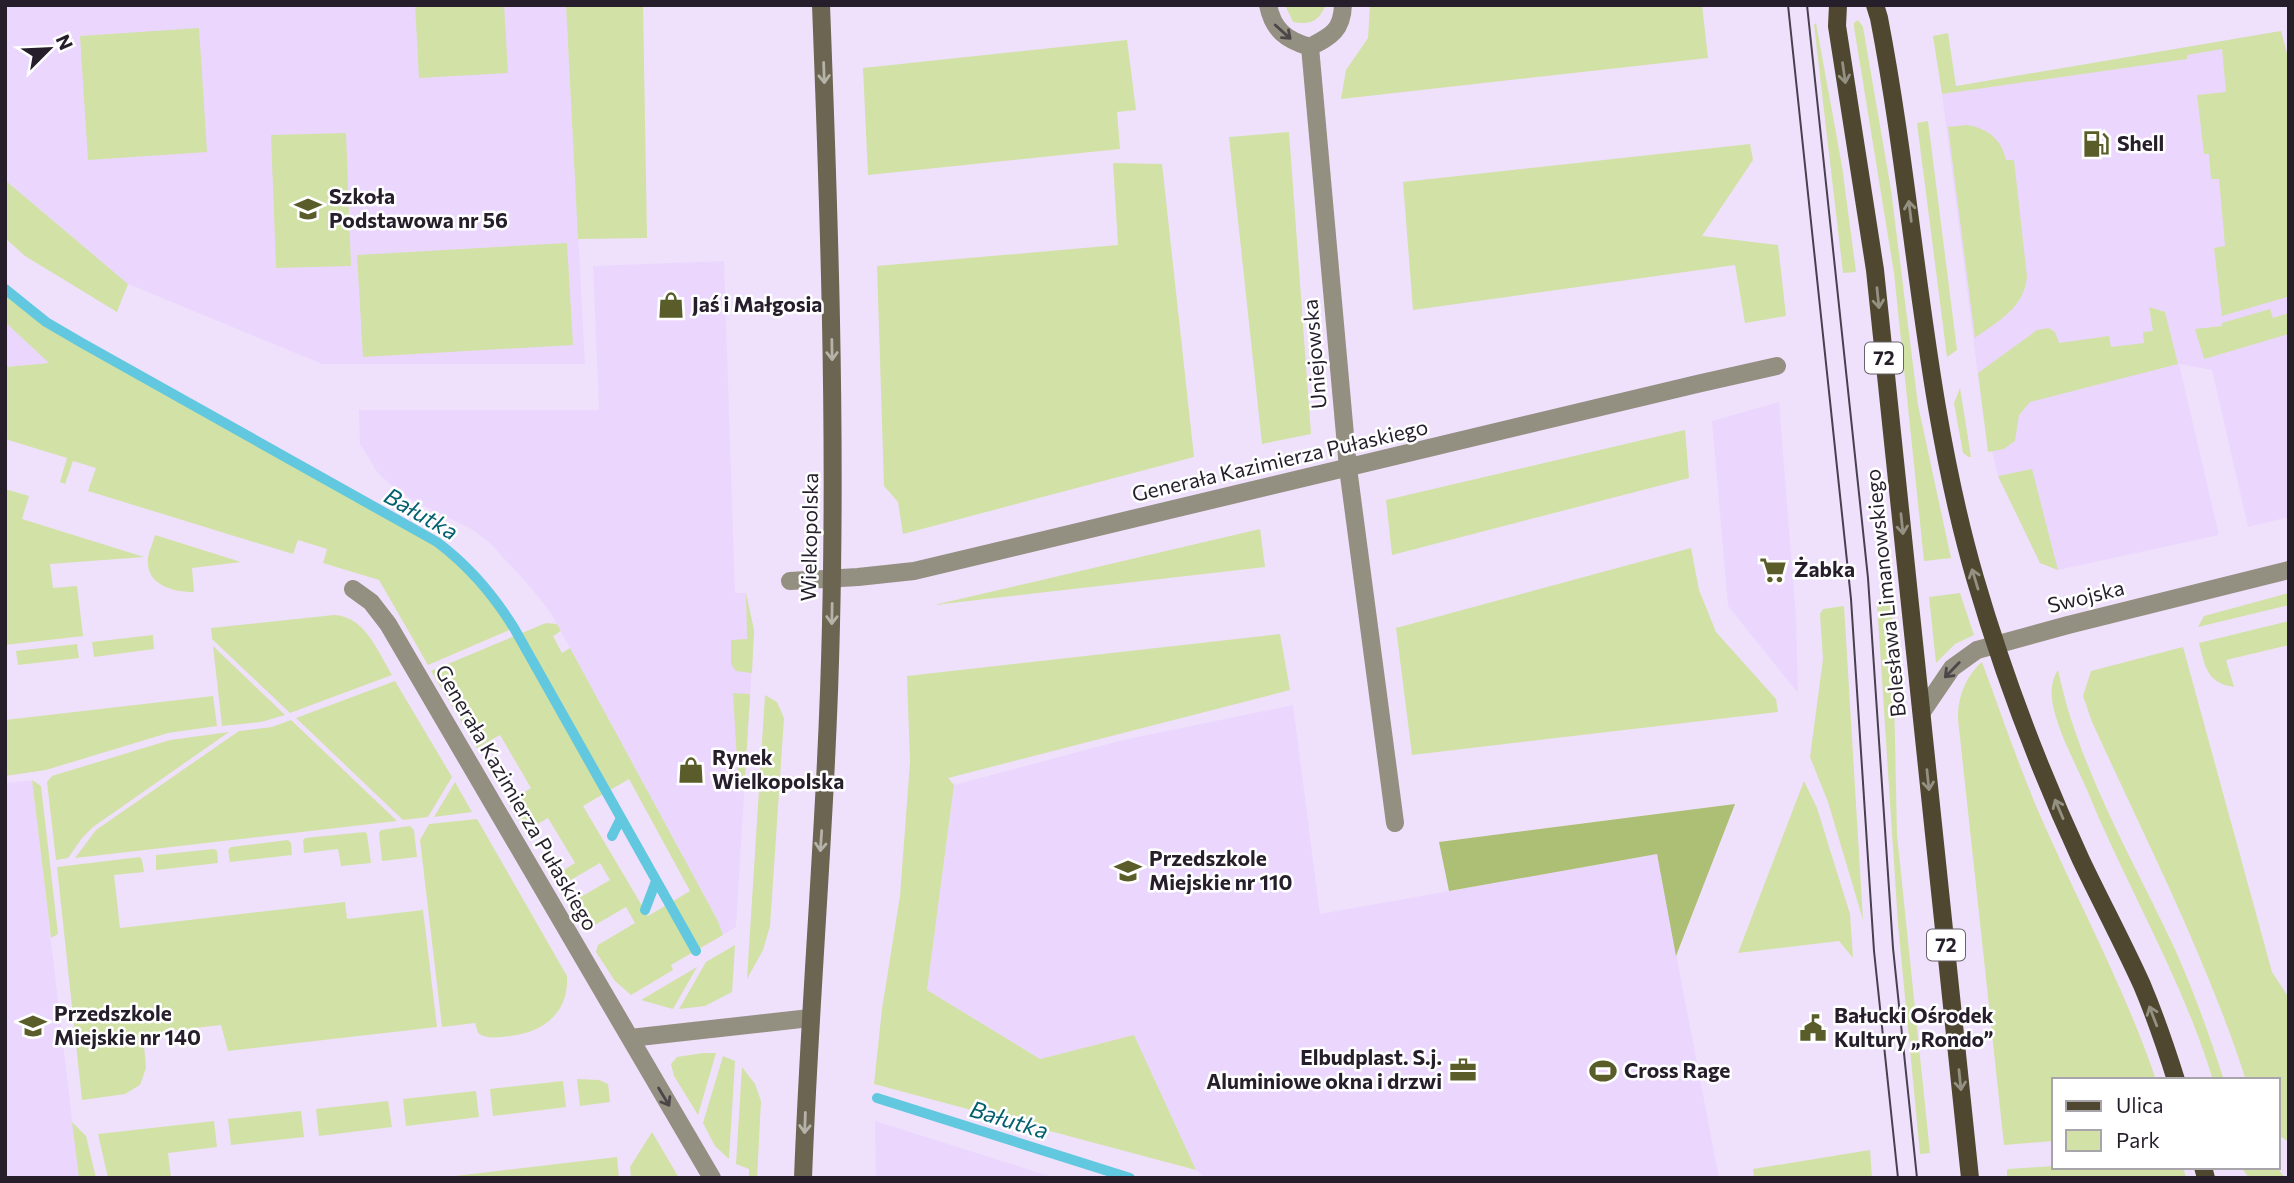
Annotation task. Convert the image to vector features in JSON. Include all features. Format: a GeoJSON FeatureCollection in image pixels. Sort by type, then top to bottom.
{"type":"FeatureCollection","features":[{"type":"Feature","properties":{"kind":"main road","name":"Bolesława Limanowskiego"},"geometry":{"type":"LineString","coordinates":[[1838,5],[1841,51],[1875,270],[1970,1178]]}},
{"type":"Feature","properties":{"kind":"main road","name":"72"},"geometry":{"type":"LineString","coordinates":[[1875,5],[1896,110],[1924,328],[1941,432],[1971,564],[2031,743],[2081,859],[2142,986],[2175,1078]]}},
{"type":"Feature","properties":{"kind":"street","name":"Wielkopolska"},"geometry":{"type":"LineString","coordinates":[[803,1178],[826,749],[832,579],[834,405],[821,5]]}},
{"type":"Feature","properties":{"kind":"street"},"geometry":{"type":"LineString","coordinates":[[1268,5],[1275,27],[1284,36],[1310,47],[1335,33],[1340,25],[1343,5]]}},
{"type":"Feature","properties":{"kind":"street","name":"Uniejowska"},"geometry":{"type":"LineString","coordinates":[[1310,47],[1348,468],[1395,823]]}},
{"type":"Feature","properties":{"kind":"street","name":"Generała Kazimierza Pułaskiego"},"geometry":{"type":"LineString","coordinates":[[790,581],[914,571],[1777,366]]}},
{"type":"Feature","properties":{"kind":"street","name":"Swojska"},"geometry":{"type":"LineString","coordinates":[[1922,712],[1952,668],[1965,657],[1997,644],[2289,570]]}},
{"type":"Feature","properties":{"kind":"street","name":"Generała Kazimierza Pułaskiego"},"geometry":{"type":"LineString","coordinates":[[353,589],[371,602],[388,624],[712,1178]]}},
{"type":"Feature","properties":{"kind":"street"},"geometry":{"type":"LineString","coordinates":[[630,1038],[810,1018]]}},
{"type":"Feature","properties":{"kind":"shaded area","name":"Szkoła Podstawowa nr 56"},"geometry":{"type":"Polygon","coordinates":[[[5,5],[566,5],[585,364],[322,364],[128,284],[5,180],[5,5]]]}},
{"type":"Feature","properties":{"kind":"shaded area"},"geometry":{"type":"Polygon","coordinates":[[[2281,31],[2289,61],[2289,517],[2248,527],[2212,370],[2179,364],[2219,535],[2058,570],[2040,563],[1998,476],[1983,414],[1942,94],[1955,87],[2281,31]]]}},
{"type":"Feature","properties":{"kind":"shaded area"},"geometry":{"type":"Polygon","coordinates":[[[724,261],[735,593],[746,593],[754,630],[736,927],[723,935],[718,921],[551,613],[489,542],[471,529],[414,501],[377,472],[360,444],[359,410],[599,410],[593,266],[724,261]]]}},
{"type":"Feature","properties":{"kind":"shaded area"},"geometry":{"type":"Polygon","coordinates":[[[5,322],[50,363],[5,367],[5,322]]]}},
{"type":"Feature","properties":{"kind":"shaded area"},"geometry":{"type":"Polygon","coordinates":[[[1779,402],[1796,617],[1798,693],[1728,606],[1712,421],[1779,402]]]}},
{"type":"Feature","properties":{"kind":"shaded area"},"geometry":{"type":"Polygon","coordinates":[[[1293,705],[1320,914],[1657,854],[1719,1178],[1205,1178],[1196,1170],[1134,1036],[1040,1059],[927,990],[954,785],[1123,740],[1293,705]]]}},
{"type":"Feature","properties":{"kind":"shaded area","name":"Przedszkole Miejskie nr 140"},"geometry":{"type":"Polygon","coordinates":[[[32,780],[79,1178],[5,1178],[5,783],[32,780]]]}},
{"type":"Feature","properties":{"kind":"shaded area"},"geometry":{"type":"Polygon","coordinates":[[[875,1121],[1056,1178],[876,1178],[875,1121]]]}},
{"type":"Feature","properties":{"kind":"green space"},"geometry":{"type":"Polygon","coordinates":[[[415,5],[504,5],[508,73],[419,78],[415,5]]]}},
{"type":"Feature","properties":{"kind":"green space"},"geometry":{"type":"Polygon","coordinates":[[[566,5],[643,5],[647,238],[578,239],[566,5]]]}},
{"type":"Feature","properties":{"kind":"green space"},"geometry":{"type":"Polygon","coordinates":[[[1285,5],[1326,5],[1317,19],[1305,23],[1293,22],[1285,5]]]}},
{"type":"Feature","properties":{"kind":"green space"},"geometry":{"type":"Polygon","coordinates":[[[1370,5],[1702,5],[1708,58],[1341,99],[1346,70],[1368,38],[1370,5]]]}},
{"type":"Feature","properties":{"kind":"green space"},"geometry":{"type":"Polygon","coordinates":[[[1858,20],[1863,27],[1891,190],[1918,405],[1951,558],[1924,561],[1894,273],[1854,27],[1858,20]]]}},
{"type":"Feature","properties":{"kind":"green space"},"geometry":{"type":"Polygon","coordinates":[[[1816,23],[1842,166],[1856,272],[1843,273],[1814,25],[1816,23]]]}},
{"type":"Feature","properties":{"kind":"green space"},"geometry":{"type":"Polygon","coordinates":[[[199,28],[207,152],[88,160],[80,36],[199,28]]]}},
{"type":"Feature","properties":{"kind":"green space"},"geometry":{"type":"Polygon","coordinates":[[[2281,31],[2289,61],[2289,301],[2287,297],[2222,316],[2214,248],[2225,246],[2219,179],[2211,179],[2209,154],[2204,154],[2197,95],[2226,92],[2222,49],[2187,55],[2187,59],[1942,94],[1933,36],[1948,33],[1956,86],[2281,31]]]}},
{"type":"Feature","properties":{"kind":"green space"},"geometry":{"type":"Polygon","coordinates":[[[1127,40],[1136,110],[1117,112],[1120,149],[868,175],[863,68],[1127,40]]]}},
{"type":"Feature","properties":{"kind":"green space"},"geometry":{"type":"Polygon","coordinates":[[[1928,121],[1957,350],[1947,357],[1917,123],[1928,121]]]}},
{"type":"Feature","properties":{"kind":"green space"},"geometry":{"type":"Polygon","coordinates":[[[1967,125],[1988,132],[2001,147],[2006,160],[2014,160],[2027,277],[2025,288],[2015,305],[1975,338],[1948,127],[1967,125]]]}},
{"type":"Feature","properties":{"kind":"green space"},"geometry":{"type":"Polygon","coordinates":[[[1289,132],[1311,434],[1262,444],[1229,137],[1289,132]]]}},
{"type":"Feature","properties":{"kind":"green space"},"geometry":{"type":"Polygon","coordinates":[[[346,133],[351,266],[276,268],[271,135],[346,133]]]}},
{"type":"Feature","properties":{"kind":"green space"},"geometry":{"type":"Polygon","coordinates":[[[1750,144],[1753,160],[1702,236],[1778,245],[1786,316],[1745,323],[1735,265],[1413,310],[1403,182],[1750,144]]]}},
{"type":"Feature","properties":{"kind":"green space"},"geometry":{"type":"Polygon","coordinates":[[[1113,163],[1162,164],[1194,457],[903,534],[898,502],[884,486],[877,266],[1118,245],[1113,163]]]}},
{"type":"Feature","properties":{"kind":"green space"},"geometry":{"type":"Polygon","coordinates":[[[5,180],[128,284],[117,312],[25,256],[5,238],[5,180]]]}},
{"type":"Feature","properties":{"kind":"green space"},"geometry":{"type":"Polygon","coordinates":[[[567,243],[573,345],[363,357],[357,255],[567,243]]]}},
{"type":"Feature","properties":{"kind":"green space"},"geometry":{"type":"Polygon","coordinates":[[[5,289],[46,322],[437,542],[480,581],[514,628],[428,665],[379,580],[323,563],[327,549],[298,540],[293,554],[88,491],[96,468],[73,461],[65,484],[60,482],[67,458],[5,439],[5,367],[49,363],[5,322],[5,289]]]}},
{"type":"Feature","properties":{"kind":"green space"},"geometry":{"type":"Polygon","coordinates":[[[2149,307],[2165,312],[2178,364],[2030,402],[2019,415],[2015,441],[2004,449],[1988,452],[1978,373],[2037,330],[2049,328],[2055,332],[2059,343],[2109,336],[2111,347],[2144,343],[2143,332],[2153,331],[2149,307]]]}},
{"type":"Feature","properties":{"kind":"green space"},"geometry":{"type":"Polygon","coordinates":[[[2270,309],[2273,318],[2289,313],[2289,334],[2204,359],[2195,329],[2222,326],[2222,323],[2270,309]]]}},
{"type":"Feature","properties":{"kind":"green space"},"geometry":{"type":"Polygon","coordinates":[[[1960,388],[1971,457],[1963,453],[1954,403],[1960,388]]]}},
{"type":"Feature","properties":{"kind":"green space"},"geometry":{"type":"Polygon","coordinates":[[[1685,430],[1689,478],[1392,555],[1386,500],[1685,430]]]}},
{"type":"Feature","properties":{"kind":"green space"},"geometry":{"type":"Polygon","coordinates":[[[2032,469],[2058,570],[2040,563],[1998,476],[2032,469]]]}},
{"type":"Feature","properties":{"kind":"green space"},"geometry":{"type":"Polygon","coordinates":[[[5,489],[29,496],[22,519],[144,557],[50,564],[53,588],[77,586],[83,636],[5,645],[5,489]]]}},
{"type":"Feature","properties":{"kind":"green space"},"geometry":{"type":"Polygon","coordinates":[[[1260,529],[1265,567],[934,605],[1260,529]]]}},
{"type":"Feature","properties":{"kind":"green space"},"geometry":{"type":"Polygon","coordinates":[[[155,535],[241,562],[192,568],[194,592],[169,588],[156,581],[148,567],[155,535]]]}},
{"type":"Feature","properties":{"kind":"green space"},"geometry":{"type":"Polygon","coordinates":[[[1691,548],[1699,590],[1716,632],[1776,699],[1778,712],[1412,755],[1396,628],[1691,548]]]}},
{"type":"Feature","properties":{"kind":"green space"},"geometry":{"type":"Polygon","coordinates":[[[746,593],[754,630],[752,673],[736,671],[731,664],[731,640],[747,639],[746,593]]]}},
{"type":"Feature","properties":{"kind":"green space"},"geometry":{"type":"Polygon","coordinates":[[[1960,593],[1974,635],[1955,644],[1936,663],[1929,597],[1960,593]]]}},
{"type":"Feature","properties":{"kind":"green space"},"geometry":{"type":"Polygon","coordinates":[[[2289,593],[2289,605],[2198,627],[2204,616],[2289,593]]]}},
{"type":"Feature","properties":{"kind":"green space"},"geometry":{"type":"Polygon","coordinates":[[[1892,601],[1897,835],[1930,1153],[1920,1154],[1898,924],[1877,603],[1892,601]]]}},
{"type":"Feature","properties":{"kind":"green space"},"geometry":{"type":"Polygon","coordinates":[[[1844,606],[1863,920],[1828,802],[1810,757],[1823,659],[1820,614],[1823,609],[1844,606]]]}},
{"type":"Feature","properties":{"kind":"green space"},"geometry":{"type":"Polygon","coordinates":[[[334,615],[345,617],[362,628],[376,646],[392,675],[290,713],[212,639],[211,628],[334,615]]]}},
{"type":"Feature","properties":{"kind":"green space"},"geometry":{"type":"Polygon","coordinates":[[[2289,621],[2289,645],[2226,660],[2234,687],[2218,682],[2209,673],[2199,643],[2289,621]]]}},
{"type":"Feature","properties":{"kind":"green space"},"geometry":{"type":"Polygon","coordinates":[[[546,623],[557,624],[561,631],[553,636],[562,653],[570,648],[718,921],[723,935],[671,965],[673,970],[631,995],[615,981],[596,952],[598,945],[635,923],[626,907],[588,929],[582,927],[571,908],[572,902],[610,880],[600,863],[562,885],[556,883],[552,877],[575,863],[548,818],[525,831],[508,802],[531,788],[500,735],[477,748],[431,671],[546,623]],[[629,779],[583,806],[648,916],[690,891],[629,779]]]}},
{"type":"Feature","properties":{"kind":"green space"},"geometry":{"type":"Polygon","coordinates":[[[1280,634],[1290,690],[948,778],[954,785],[927,990],[1040,1059],[1134,1035],[1196,1170],[874,1084],[882,1009],[900,896],[910,762],[907,676],[1280,634]]]}},
{"type":"Feature","properties":{"kind":"green space"},"geometry":{"type":"Polygon","coordinates":[[[153,635],[154,649],[94,657],[92,642],[153,635]]]}},
{"type":"Feature","properties":{"kind":"green space"},"geometry":{"type":"Polygon","coordinates":[[[77,644],[79,658],[18,665],[16,651],[77,644]]]}},
{"type":"Feature","properties":{"kind":"green space"},"geometry":{"type":"Polygon","coordinates":[[[213,646],[285,715],[261,722],[222,726],[213,646]]]}},
{"type":"Feature","properties":{"kind":"green space"},"geometry":{"type":"Polygon","coordinates":[[[2183,647],[2272,972],[2289,998],[2289,1142],[2280,1136],[2280,1078],[2245,1078],[2194,944],[2092,722],[2083,696],[2091,671],[2183,647]]]}},
{"type":"Feature","properties":{"kind":"green space"},"geometry":{"type":"Polygon","coordinates":[[[1982,662],[2035,802],[2117,982],[2155,1078],[2052,1078],[2052,1141],[2004,1145],[1958,719],[1959,703],[1971,674],[1982,662]]]}},
{"type":"Feature","properties":{"kind":"green space"},"geometry":{"type":"Polygon","coordinates":[[[2058,670],[2078,741],[2092,776],[2173,945],[2223,1078],[2212,1078],[2186,1005],[2062,735],[2054,712],[2053,681],[2058,670]]]}},
{"type":"Feature","properties":{"kind":"green space"},"geometry":{"type":"Polygon","coordinates":[[[395,681],[452,777],[428,817],[403,820],[296,718],[395,681]]]}},
{"type":"Feature","properties":{"kind":"green space"},"geometry":{"type":"Polygon","coordinates":[[[733,693],[750,694],[745,778],[738,778],[733,693]]]}},
{"type":"Feature","properties":{"kind":"green space"},"geometry":{"type":"Polygon","coordinates":[[[765,695],[777,702],[784,718],[770,926],[763,950],[747,979],[765,695]]]}},
{"type":"Feature","properties":{"kind":"green space"},"geometry":{"type":"Polygon","coordinates":[[[213,696],[217,726],[168,733],[46,770],[5,776],[5,720],[213,696]]]}},
{"type":"Feature","properties":{"kind":"green space"},"geometry":{"type":"Polygon","coordinates":[[[291,720],[397,821],[75,858],[96,830],[239,731],[272,727],[291,720]]]}},
{"type":"Feature","properties":{"kind":"green space"},"geometry":{"type":"Polygon","coordinates":[[[229,732],[93,827],[68,858],[56,860],[47,782],[52,776],[170,740],[229,732]]]}},
{"type":"Feature","properties":{"kind":"green space"},"geometry":{"type":"Polygon","coordinates":[[[32,780],[41,786],[58,934],[51,938],[32,780]]]}},
{"type":"Feature","properties":{"kind":"green space"},"geometry":{"type":"Polygon","coordinates":[[[1804,781],[1817,808],[1850,914],[1853,958],[1839,941],[1738,953],[1804,781]]]}},
{"type":"Feature","properties":{"kind":"green space"},"geometry":{"type":"Polygon","coordinates":[[[455,782],[472,812],[434,817],[455,782]]]}},
{"type":"Feature","properties":{"kind":"green space"},"geometry":{"type":"Polygon","coordinates":[[[1735,804],[1676,956],[1657,854],[1449,891],[1439,842],[1735,804]]]}},
{"type":"Feature","properties":{"kind":"green space"},"geometry":{"type":"Polygon","coordinates":[[[477,819],[567,976],[567,989],[559,1010],[544,1025],[522,1034],[486,1037],[478,1033],[475,1023],[442,1027],[420,840],[429,824],[477,819]]]}},
{"type":"Feature","properties":{"kind":"green space"},"geometry":{"type":"Polygon","coordinates":[[[410,826],[414,830],[417,857],[382,861],[381,830],[410,826]]]}},
{"type":"Feature","properties":{"kind":"green space"},"geometry":{"type":"Polygon","coordinates":[[[365,832],[371,863],[341,866],[338,849],[304,853],[305,838],[365,832]]]}},
{"type":"Feature","properties":{"kind":"green space"},"geometry":{"type":"Polygon","coordinates":[[[288,840],[291,843],[292,855],[230,862],[228,850],[231,847],[288,840]]]}},
{"type":"Feature","properties":{"kind":"green space"},"geometry":{"type":"Polygon","coordinates":[[[214,849],[217,851],[218,863],[156,870],[156,855],[214,849]]]}},
{"type":"Feature","properties":{"kind":"green space"},"geometry":{"type":"Polygon","coordinates":[[[140,857],[144,872],[114,875],[120,928],[345,902],[347,919],[423,910],[437,1027],[228,1051],[221,1025],[143,1034],[146,1068],[140,1085],[125,1094],[82,1100],[57,867],[140,857]]]}},
{"type":"Feature","properties":{"kind":"green space"},"geometry":{"type":"Polygon","coordinates":[[[735,945],[732,992],[705,1006],[679,1009],[706,962],[735,945]]]}},
{"type":"Feature","properties":{"kind":"green space"},"geometry":{"type":"Polygon","coordinates":[[[697,967],[673,1009],[641,1000],[697,967]]]}},
{"type":"Feature","properties":{"kind":"green space"},"geometry":{"type":"Polygon","coordinates":[[[716,1053],[698,1115],[674,1076],[671,1064],[677,1057],[716,1053]]]}},
{"type":"Feature","properties":{"kind":"green space"},"geometry":{"type":"Polygon","coordinates":[[[723,1056],[735,1061],[729,1159],[715,1146],[703,1123],[723,1056]]]}},
{"type":"Feature","properties":{"kind":"green space"},"geometry":{"type":"Polygon","coordinates":[[[742,1067],[755,1084],[761,1101],[757,1178],[749,1178],[749,1169],[736,1164],[742,1067]]]}},
{"type":"Feature","properties":{"kind":"green space"},"geometry":{"type":"Polygon","coordinates":[[[577,1079],[599,1080],[608,1084],[610,1102],[580,1106],[577,1079]]]}},
{"type":"Feature","properties":{"kind":"green space"},"geometry":{"type":"Polygon","coordinates":[[[563,1081],[566,1107],[493,1116],[490,1089],[563,1081]]]}},
{"type":"Feature","properties":{"kind":"green space"},"geometry":{"type":"Polygon","coordinates":[[[476,1091],[479,1117],[406,1126],[403,1099],[476,1091]]]}},
{"type":"Feature","properties":{"kind":"green space"},"geometry":{"type":"Polygon","coordinates":[[[388,1101],[392,1127],[319,1136],[316,1109],[388,1101]]]}},
{"type":"Feature","properties":{"kind":"green space"},"geometry":{"type":"Polygon","coordinates":[[[301,1111],[304,1137],[231,1145],[228,1119],[301,1111]]]}},
{"type":"Feature","properties":{"kind":"green space"},"geometry":{"type":"Polygon","coordinates":[[[214,1121],[217,1147],[168,1153],[171,1178],[108,1178],[98,1134],[214,1121]]]}},
{"type":"Feature","properties":{"kind":"green space"},"geometry":{"type":"Polygon","coordinates":[[[72,1122],[86,1136],[96,1178],[79,1178],[72,1122]]]}},
{"type":"Feature","properties":{"kind":"green space"},"geometry":{"type":"Polygon","coordinates":[[[652,1132],[679,1178],[631,1178],[630,1167],[652,1132]]]}},
{"type":"Feature","properties":{"kind":"green space"},"geometry":{"type":"Polygon","coordinates":[[[1870,1150],[1872,1178],[1754,1178],[1753,1169],[1870,1150]]]}},
{"type":"Feature","properties":{"kind":"green space"},"geometry":{"type":"Polygon","coordinates":[[[617,1157],[619,1178],[438,1178],[617,1157]]]}},
{"type":"Feature","properties":{"kind":"green space"},"geometry":{"type":"Polygon","coordinates":[[[2052,1166],[2052,1169],[2184,1169],[2186,1178],[2007,1178],[2009,1169],[2052,1166]]]}},
{"type":"Feature","properties":{"kind":"green space"},"geometry":{"type":"Polygon","coordinates":[[[2242,1169],[2278,1169],[2285,1178],[2249,1178],[2242,1169]]]}},
{"type":"Feature","properties":{"kind":"waterway","name":"Bałutka"},"geometry":{"type":"LineString","coordinates":[[5,289],[46,322],[437,542],[460,561],[489,592],[514,628],[696,951]]}},
{"type":"Feature","properties":{"kind":"waterway"},"geometry":{"type":"LineString","coordinates":[[612,836],[621,818]]}},
{"type":"Feature","properties":{"kind":"waterway"},"geometry":{"type":"LineString","coordinates":[[645,910],[656,881]]}},
{"type":"Feature","properties":{"kind":"waterway","name":"Bałutka"},"geometry":{"type":"LineString","coordinates":[[877,1098],[1130,1178]]}},
{"type":"Feature","properties":{"kind":"tram line"},"geometry":{"type":"LineString","coordinates":[[1788,5],[1851,599],[1874,951],[1898,1178]]}},
{"type":"Feature","properties":{"kind":"tram line"},"geometry":{"type":"LineString","coordinates":[[1807,5],[1868,578],[1893,948],[1917,1178]]}},
{"type":"Feature","properties":{"kind":"place","name":"Shell"},"geometry":{"type":"Point","coordinates":[2096,144]}},
{"type":"Feature","properties":{"kind":"place","name":"Szkoła Podstawowa nr 56"},"geometry":{"type":"Point","coordinates":[308,209]}},
{"type":"Feature","properties":{"kind":"place","name":"Jaś i Małgosia"},"geometry":{"type":"Point","coordinates":[671,305]}},
{"type":"Feature","properties":{"kind":"place","name":"Żabka"},"geometry":{"type":"Point","coordinates":[1773,570]}},
{"type":"Feature","properties":{"kind":"place","name":"Rynek Wielkopolska"},"geometry":{"type":"Point","coordinates":[691,770]}},
{"type":"Feature","properties":{"kind":"place","name":"Przedszkole Miejskie nr 110"},"geometry":{"type":"Point","coordinates":[1128,871]}},
{"type":"Feature","properties":{"kind":"place","name":"Przedszkole Miejskie nr 140"},"geometry":{"type":"Point","coordinates":[33,1026]}},
{"type":"Feature","properties":{"kind":"place","name":"Bałucki Ośrodek Kultury „Rondo”"},"geometry":{"type":"Point","coordinates":[1813,1028]}},
{"type":"Feature","properties":{"kind":"place","name":"Elbudplast. S.j. Aluminiowe okna i drzwi"},"geometry":{"type":"Point","coordinates":[1463,1070]}},
{"type":"Feature","properties":{"kind":"place","name":"Cross Rage"},"geometry":{"type":"Point","coordinates":[1603,1071]}}]}
